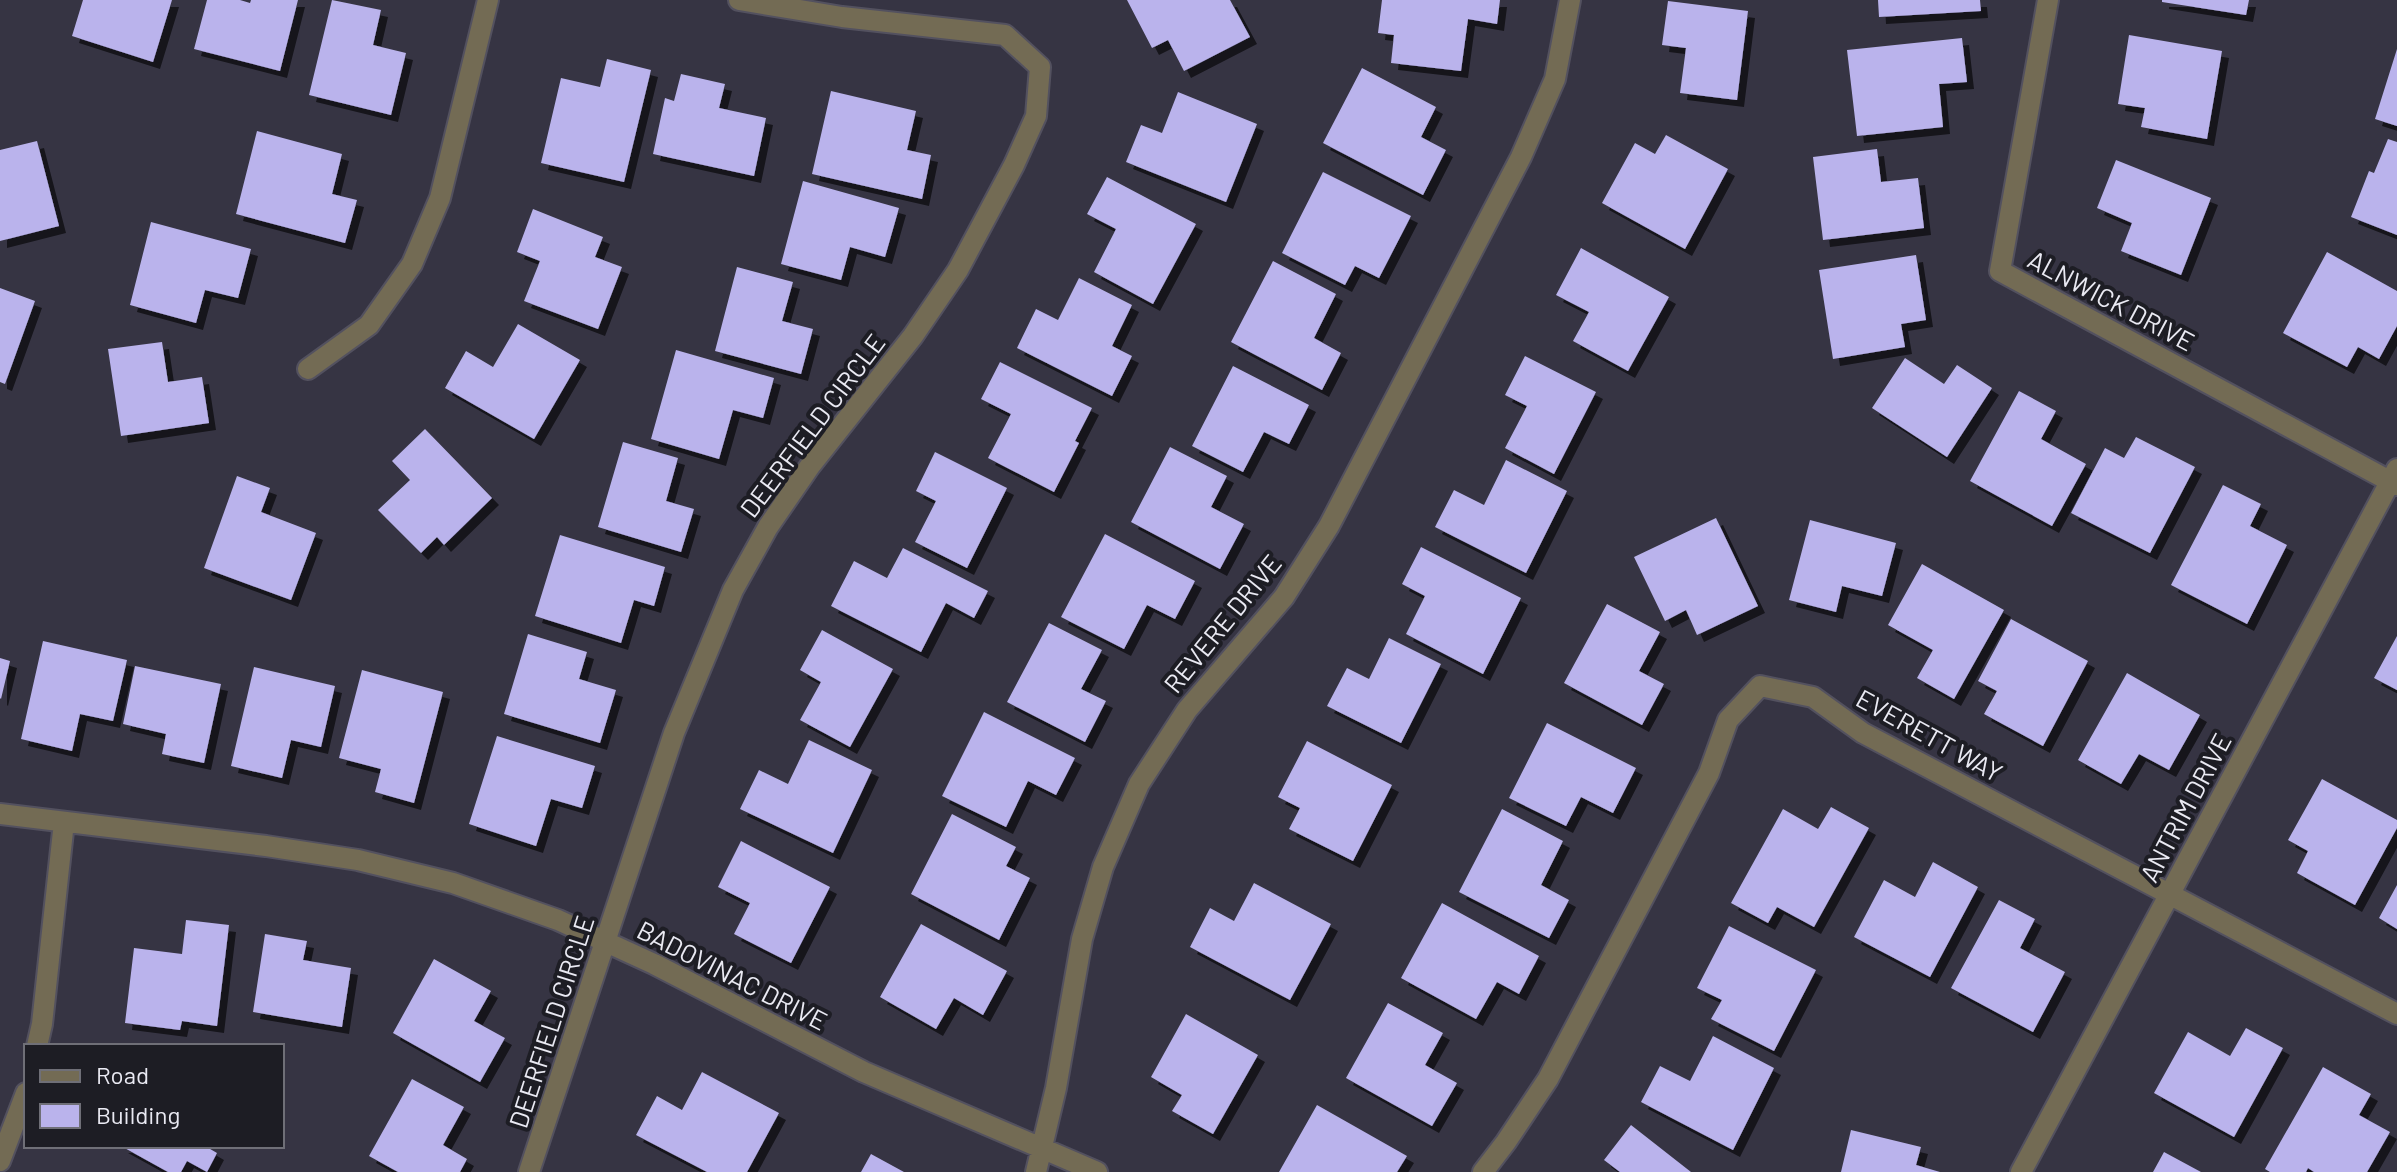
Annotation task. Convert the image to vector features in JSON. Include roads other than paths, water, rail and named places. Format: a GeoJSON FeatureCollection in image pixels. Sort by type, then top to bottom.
{"type":"FeatureCollection","features":[{"type":"Feature","properties":{"kind":"street"},"geometry":{"type":"LineString","coordinates":[[308,369],[369,325],[412,264],[440,198],[488,0]]}},
{"type":"Feature","properties":{"kind":"street","name":"DEERFIELD CIRCLE"},"geometry":{"type":"LineString","coordinates":[[529,1172],[674,733],[733,590],[768,527],[810,466],[913,336],[958,270],[1014,165],[1036,116],[1040,67],[1005,35],[842,17],[739,0]]}},
{"type":"Feature","properties":{"kind":"street","name":"REVERE DRIVE"},"geometry":{"type":"LineString","coordinates":[[1036,1172],[1056,1088],[1082,939],[1103,867],[1139,784],[1187,710],[1284,597],[1329,526],[1521,157],[1555,79],[1570,0]]}},
{"type":"Feature","properties":{"kind":"street","name":"ALNWICK DRIVE"},"geometry":{"type":"LineString","coordinates":[[2048,0],[2000,271],[2395,478]]}},
{"type":"Feature","properties":{"kind":"street","name":"ANTRIM DRIVE"},"geometry":{"type":"LineString","coordinates":[[2021,1172],[2395,478]]}},
{"type":"Feature","properties":{"kind":"street","name":"EVERETT WAY"},"geometry":{"type":"LineString","coordinates":[[1483,1172],[1548,1079],[1709,773],[1728,720],[1760,686],[1813,697],[1863,733],[2397,1014]]}},
{"type":"Feature","properties":{"kind":"street","name":"BADOVINAC DRIVE"},"geometry":{"type":"LineString","coordinates":[[0,814],[358,860],[453,883],[558,920],[654,964],[864,1072],[1097,1172]]}},
{"type":"Feature","properties":{"kind":"street"},"geometry":{"type":"LineString","coordinates":[[37,1044],[64,822]]}},
{"type":"Feature","properties":{"kind":"street"},"geometry":{"type":"LineString","coordinates":[[0,1161],[24,1098]]}}]}
